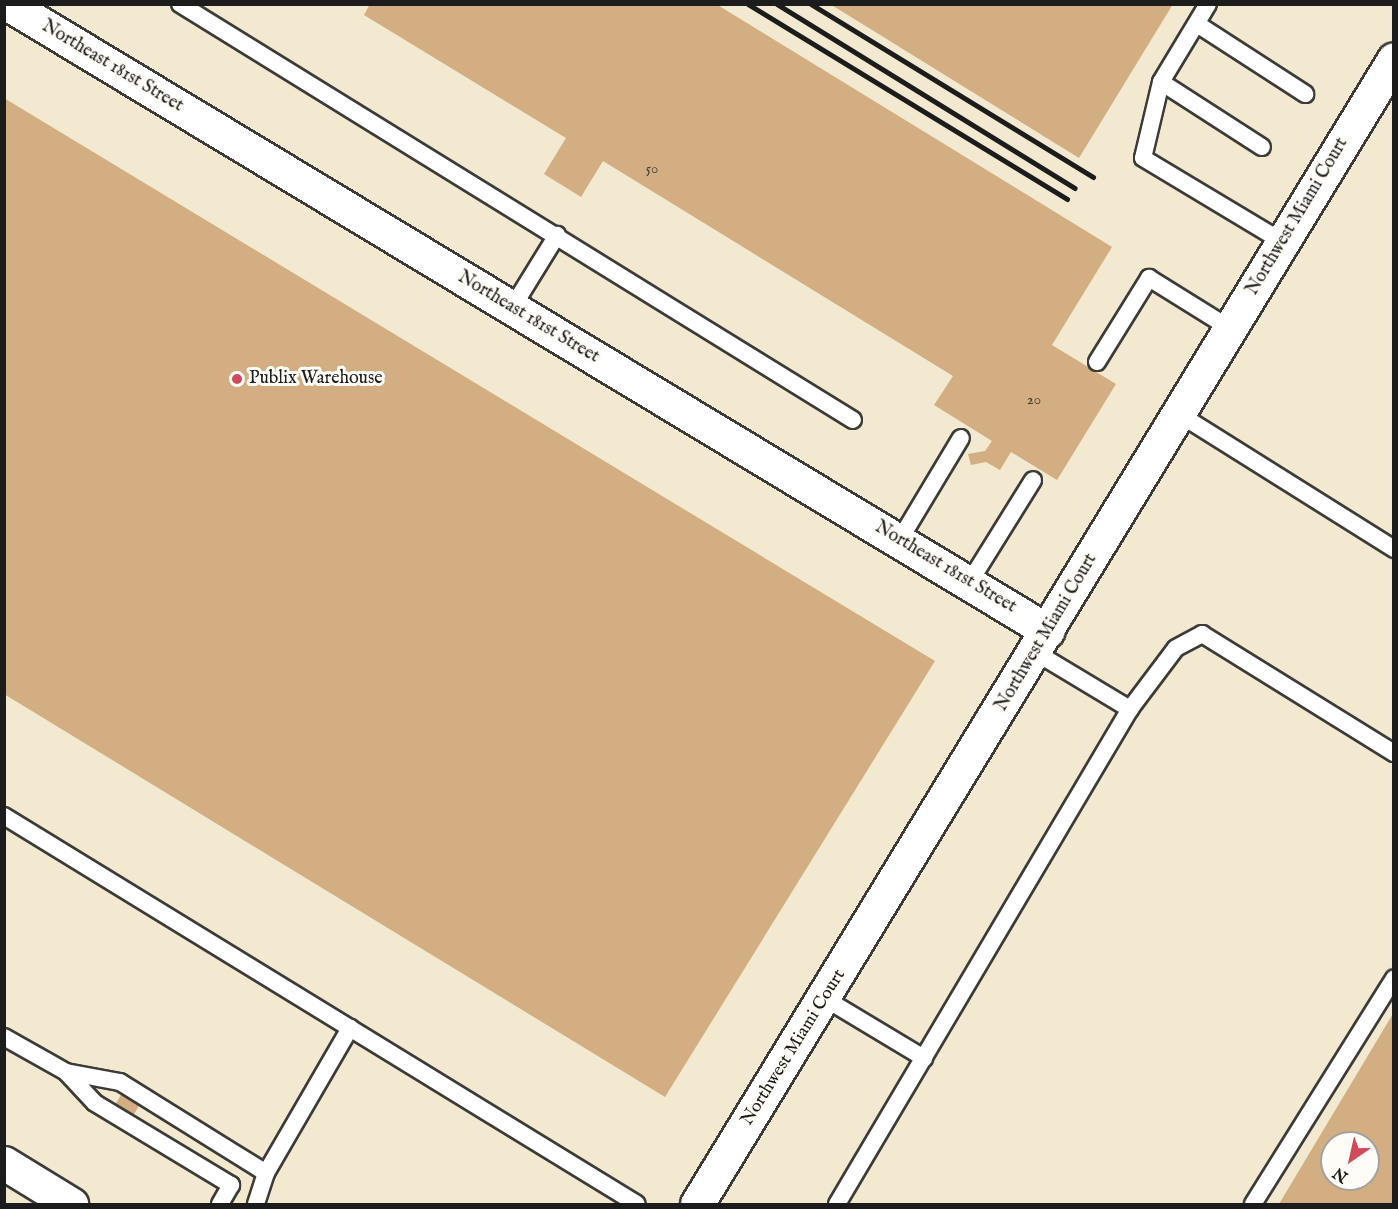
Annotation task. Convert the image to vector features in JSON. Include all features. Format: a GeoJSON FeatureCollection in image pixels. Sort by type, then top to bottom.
{"type":"FeatureCollection","features":[{"type":"Feature","properties":{"kind":"street","name":"Northeast 181st Street"},"geometry":{"type":"LineString","coordinates":[[9,4],[969,583],[1042,641]]}},
{"type":"Feature","properties":{"kind":"street","name":"Northwest Miami Court"},"geometry":{"type":"LineString","coordinates":[[697,1204],[1394,60]]}},
{"type":"Feature","properties":{"kind":"street"},"geometry":{"type":"LineString","coordinates":[[4,1163],[71,1204]]}},
{"type":"Feature","properties":{"kind":"lane"},"geometry":{"type":"LineString","coordinates":[[180,4],[853,420]]}},
{"type":"Feature","properties":{"kind":"lane"},"geometry":{"type":"LineString","coordinates":[[1208,4],[1161,82],[1143,158],[1283,243]]}},
{"type":"Feature","properties":{"kind":"lane"},"geometry":{"type":"LineString","coordinates":[[1197,24],[1305,94]]}},
{"type":"Feature","properties":{"kind":"lane"},"geometry":{"type":"LineString","coordinates":[[1161,82],[1262,147]]}},
{"type":"Feature","properties":{"kind":"lane"},"geometry":{"type":"LineString","coordinates":[[512,308],[557,235]]}},
{"type":"Feature","properties":{"kind":"lane"},"geometry":{"type":"LineString","coordinates":[[1097,362],[1149,278],[1231,328]]}},
{"type":"Feature","properties":{"kind":"lane"},"geometry":{"type":"LineString","coordinates":[[1179,414],[1394,549]]}},
{"type":"Feature","properties":{"kind":"lane"},"geometry":{"type":"LineString","coordinates":[[898,541],[960,438]]}},
{"type":"Feature","properties":{"kind":"lane"},"geometry":{"type":"LineString","coordinates":[[969,583],[1033,480]]}},
{"type":"Feature","properties":{"kind":"lane"},"geometry":{"type":"LineString","coordinates":[[837,1204],[1130,709],[1176,648],[1202,634],[1394,753]]}},
{"type":"Feature","properties":{"kind":"lane"},"geometry":{"type":"LineString","coordinates":[[1042,641],[1130,709]]}},
{"type":"Feature","properties":{"kind":"lane"},"geometry":{"type":"LineString","coordinates":[[4,816],[637,1204]]}},
{"type":"Feature","properties":{"kind":"lane"},"geometry":{"type":"LineString","coordinates":[[1253,1204],[1394,978]]}},
{"type":"Feature","properties":{"kind":"lane"},"geometry":{"type":"LineString","coordinates":[[824,999],[924,1058]]}},
{"type":"Feature","properties":{"kind":"lane"},"geometry":{"type":"LineString","coordinates":[[256,1204],[266,1173],[350,1028]]}},
{"type":"Feature","properties":{"kind":"lane"},"geometry":{"type":"LineString","coordinates":[[4,1037],[66,1072],[95,1103],[231,1185],[220,1204]]}},
{"type":"Feature","properties":{"kind":"lane"},"geometry":{"type":"LineString","coordinates":[[66,1072],[120,1082],[266,1173]]}},
{"type":"Feature","properties":{"kind":"building"},"geometry":{"type":"Polygon","coordinates":[[[370,4],[716,4],[1112,247],[1052,345],[1116,384],[1057,480],[1011,452],[1000,470],[986,462],[971,465],[968,454],[985,451],[992,441],[934,405],[953,376],[603,161],[581,197],[544,174],[566,138],[364,15],[370,4]]]}},
{"type":"Feature","properties":{"kind":"building"},"geometry":{"type":"Polygon","coordinates":[[[830,4],[1173,4],[1079,158],[830,4]]]}},
{"type":"Feature","properties":{"kind":"building","name":"Publix Warehouse"},"geometry":{"type":"Polygon","coordinates":[[[4,98],[935,661],[665,1097],[4,694],[4,98]]]}},
{"type":"Feature","properties":{"kind":"building"},"geometry":{"type":"Polygon","coordinates":[[[1394,1012],[1394,1204],[1279,1204],[1320,1136],[1320,1191],[1380,1191],[1380,1131],[1323,1131],[1394,1012]]]}},
{"type":"Feature","properties":{"kind":"building"},"geometry":{"type":"Polygon","coordinates":[[[122,1093],[140,1104],[133,1116],[115,1105],[122,1093]]]}},
{"type":"Feature","properties":{"kind":"railway"},"geometry":{"type":"LineString","coordinates":[[748,4],[1067,199]]}},
{"type":"Feature","properties":{"kind":"railway"},"geometry":{"type":"LineString","coordinates":[[777,4],[1075,188]]}},
{"type":"Feature","properties":{"kind":"railway"},"geometry":{"type":"LineString","coordinates":[[811,4],[1093,177]]}},
{"type":"Feature","properties":{"kind":"place","name":"Publix Warehouse"},"geometry":{"type":"Point","coordinates":[237,379]}}]}
